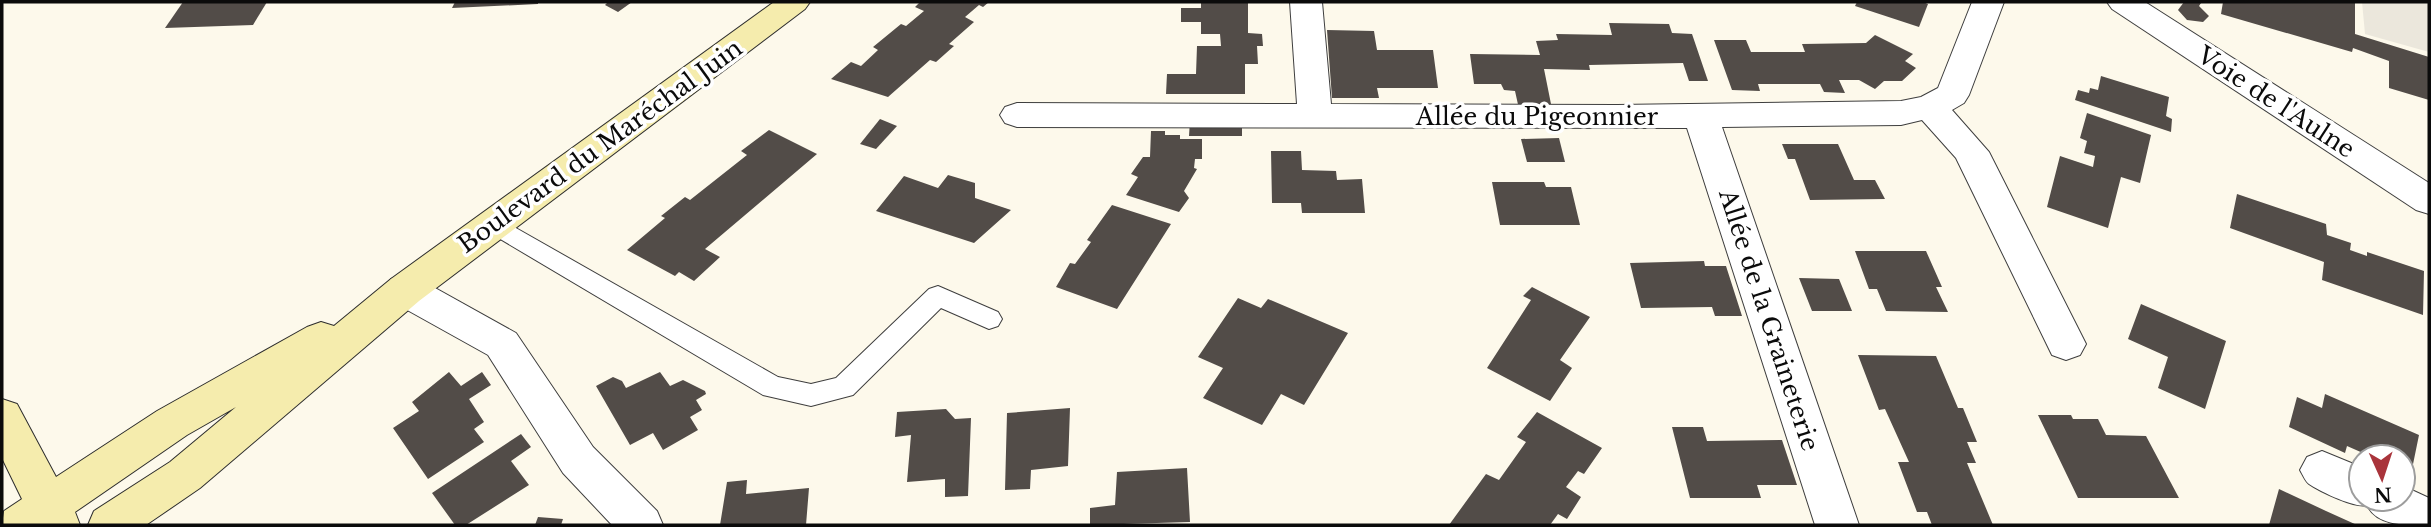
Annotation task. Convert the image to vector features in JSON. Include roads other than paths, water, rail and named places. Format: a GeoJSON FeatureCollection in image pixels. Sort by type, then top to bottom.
{"type":"FeatureCollection","features":[{"type":"Feature","properties":{"kind":"street","name":"Boulevard du Maréchal Juin"},"geometry":{"type":"LineString","coordinates":[[110,525],[185,475],[405,290],[730,52],[794,2]]}},
{"type":"Feature","properties":{"kind":"street"},"geometry":{"type":"LineString","coordinates":[[1307,2],[1315,115]]}},
{"type":"Feature","properties":{"kind":"street","name":"Allée du Pigeonnier"},"geometry":{"type":"LineString","coordinates":[[1017,115],[1701,116],[1901,113],[1930,107],[1952,95],[1988,2]]}},
{"type":"Feature","properties":{"kind":"street","name":"Voie de l'Aulne"},"geometry":{"type":"LineString","coordinates":[[2123,2],[2429,201]]}},
{"type":"Feature","properties":{"kind":"street"},"geometry":{"type":"LineString","coordinates":[[1930,107],[1971,152],[2066,344]]}},
{"type":"Feature","properties":{"kind":"street","name":"Allée de la Graineterie"},"geometry":{"type":"LineString","coordinates":[[1701,116],[1837,525]]}},
{"type":"Feature","properties":{"kind":"street","name":"Boulevard du Maréchal Juin"},"geometry":{"type":"LineString","coordinates":[[42,519],[172,423],[405,290]]}},
{"type":"Feature","properties":{"kind":"street"},"geometry":{"type":"LineString","coordinates":[[405,290],[502,344],[578,460],[641,525]]}},
{"type":"Feature","properties":{"kind":"street"},"geometry":{"type":"LineString","coordinates":[[2,415],[42,519]]}},
{"type":"Feature","properties":{"kind":"street"},"geometry":{"type":"LineString","coordinates":[[2322,470],[2347,482]]}},
{"type":"Feature","properties":{"kind":"lane"},"geometry":{"type":"LineString","coordinates":[[493,224],[772,387],[811,395],[844,387],[938,296],[989,319]]}}]}
